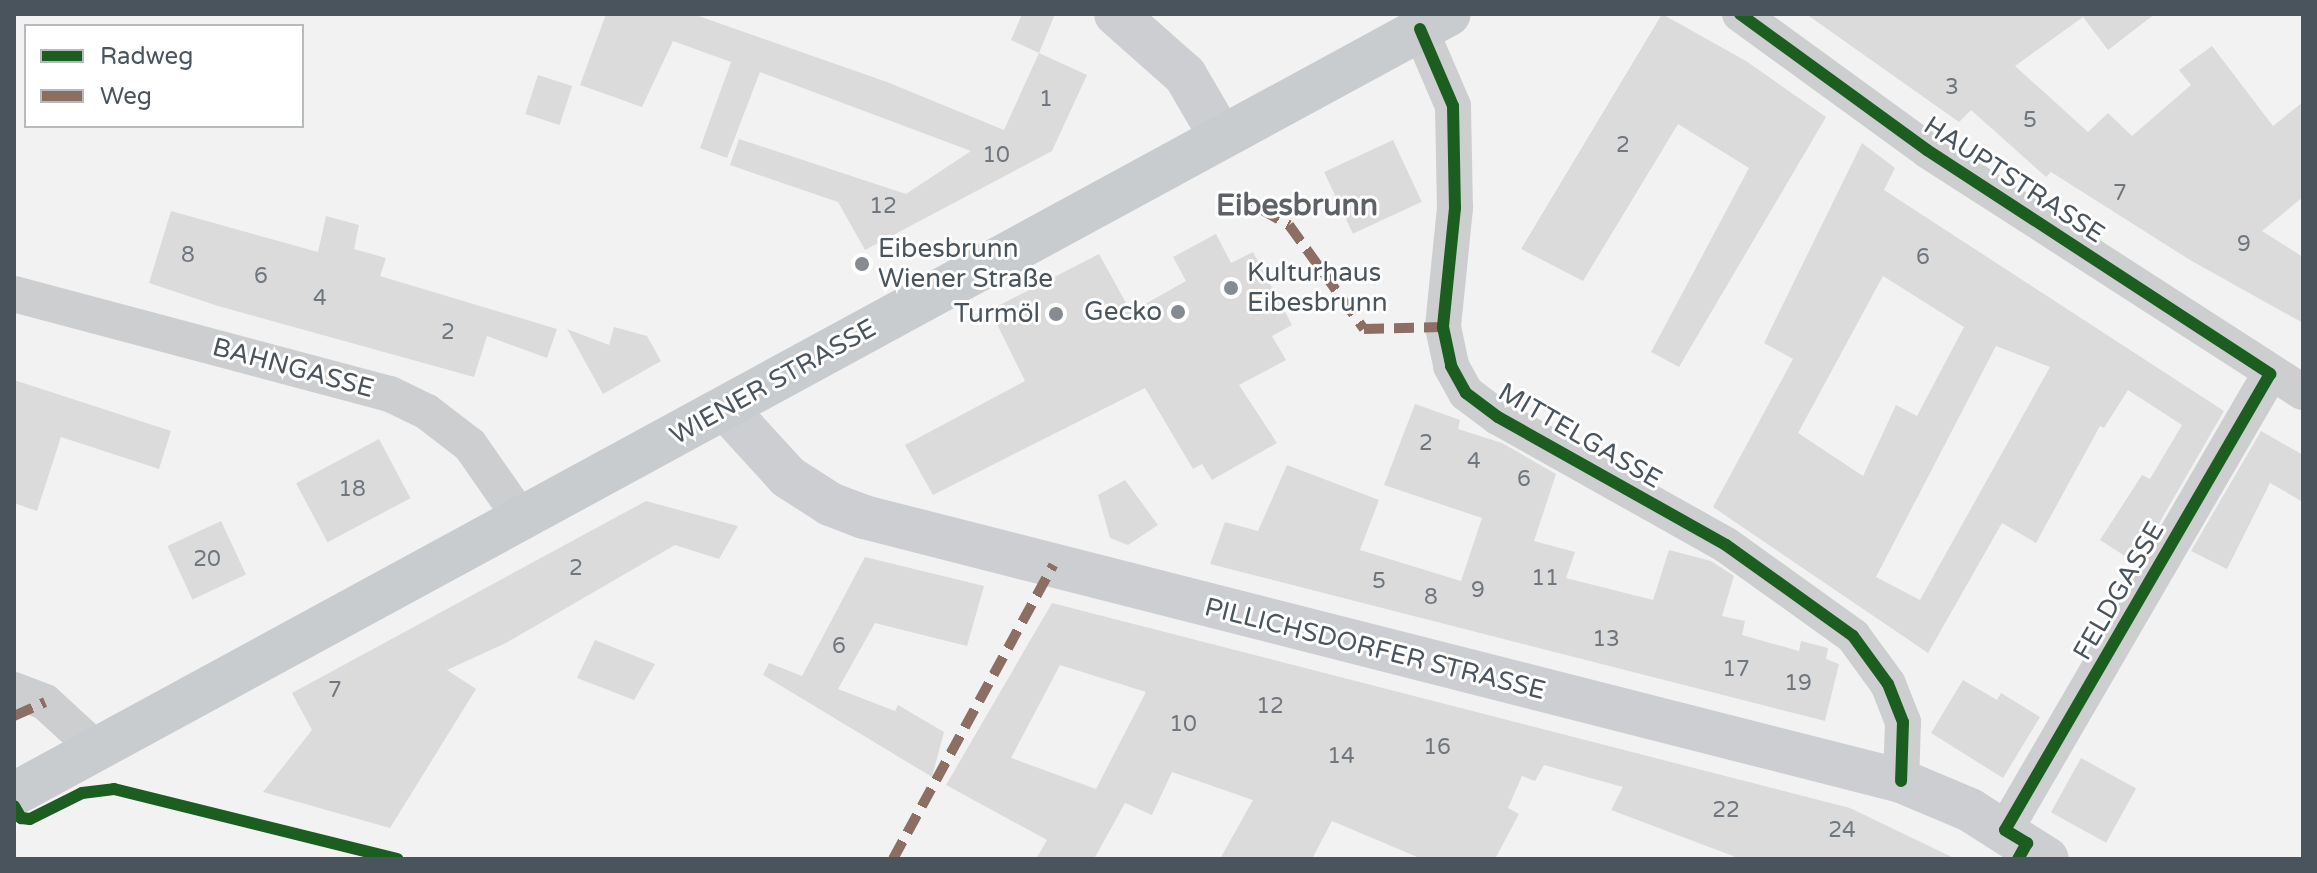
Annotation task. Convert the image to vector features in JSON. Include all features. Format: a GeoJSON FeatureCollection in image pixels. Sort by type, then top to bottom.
{"type":"FeatureCollection","features":[{"type":"Feature","properties":{"kind":"main road"},"geometry":{"type":"LineString","coordinates":[[1116,14],[1185,75],[1220,135]]}},
{"type":"Feature","properties":{"kind":"main road","name":"WIENER STRASSE"},"geometry":{"type":"LineString","coordinates":[[14,794],[523,521],[1220,135],[1435,22]]}},
{"type":"Feature","properties":{"kind":"main road","name":"PILLICHSDORFER STRASSE"},"geometry":{"type":"LineString","coordinates":[[725,408],[788,477],[830,504],[864,517],[1901,781],[2024,848]]}},
{"type":"Feature","properties":{"kind":"street","name":"HAUPTSTRASSE"},"geometry":{"type":"LineString","coordinates":[[1740,14],[1927,150],[2270,374],[2303,392]]}},
{"type":"Feature","properties":{"kind":"street","name":"MITTELGASSE"},"geometry":{"type":"LineString","coordinates":[[1435,22],[1442,72],[1455,118],[1455,208],[1443,327],[1451,366],[1466,393],[1498,417],[1726,545],[1853,636],[1888,684],[1903,722],[1901,781]]}},
{"type":"Feature","properties":{"kind":"street","name":"BAHNGASSE"},"geometry":{"type":"LineString","coordinates":[[14,294],[390,394],[427,412],[470,445],[523,521]]}},
{"type":"Feature","properties":{"kind":"street","name":"FELDGASSE"},"geometry":{"type":"LineString","coordinates":[[2024,848],[2270,374]]}},
{"type":"Feature","properties":{"kind":"street"},"geometry":{"type":"LineString","coordinates":[[14,690],[45,702],[95,748]]}},
{"type":"Feature","properties":{"kind":"building"},"geometry":{"type":"Polygon","coordinates":[[[606,14],[693,14],[887,82],[1004,130],[1039,53],[1087,75],[1052,151],[865,250],[838,202],[730,165],[739,139],[906,194],[971,151],[760,72],[727,158],[700,148],[731,62],[673,41],[642,107],[580,85],[606,14]]]}},
{"type":"Feature","properties":{"kind":"building"},"geometry":{"type":"Polygon","coordinates":[[[1022,14],[1055,14],[1039,53],[1011,40],[1022,14]]]}},
{"type":"Feature","properties":{"kind":"building"},"geometry":{"type":"Polygon","coordinates":[[[1662,14],[1746,61],[1826,117],[1679,367],[1651,352],[1749,168],[1678,124],[1583,281],[1521,249],[1662,14]]]}},
{"type":"Feature","properties":{"kind":"building"},"geometry":{"type":"Polygon","coordinates":[[[1806,14],[2155,14],[2108,50],[2083,17],[2015,66],[2088,132],[2108,113],[2132,136],[2191,85],[2179,70],[2212,46],[2273,126],[2303,102],[2303,197],[2262,231],[2303,257],[2303,323],[2190,260],[2051,172],[2046,177],[1971,110],[1959,122],[1806,14]]]}},
{"type":"Feature","properties":{"kind":"building"},"geometry":{"type":"Polygon","coordinates":[[[538,75],[572,86],[560,125],[525,114],[538,75]]]}},
{"type":"Feature","properties":{"kind":"building"},"geometry":{"type":"Polygon","coordinates":[[[1393,140],[1422,202],[1353,234],[1324,172],[1393,140]]]}},
{"type":"Feature","properties":{"kind":"building"},"geometry":{"type":"Polygon","coordinates":[[[1862,143],[1895,168],[1884,190],[2224,411],[2136,563],[2100,540],[2142,475],[2150,479],[2182,425],[2128,390],[2104,428],[2100,426],[2036,543],[2002,523],[1928,653],[1713,507],[1793,359],[1764,343],[1862,143]],[[1883,276],[1798,433],[1863,476],[1896,405],[1917,416],[1964,327],[1883,276]],[[1996,346],[1876,577],[1920,600],[2050,367],[1996,346]]]}},
{"type":"Feature","properties":{"kind":"building"},"geometry":{"type":"Polygon","coordinates":[[[171,211],[318,252],[326,216],[359,225],[354,249],[386,258],[380,276],[557,329],[547,358],[487,336],[474,377],[218,306],[149,283],[171,211]]]}},
{"type":"Feature","properties":{"kind":"building"},"geometry":{"type":"Polygon","coordinates":[[[1216,234],[1231,263],[1253,252],[1292,325],[1272,336],[1286,360],[1239,385],[1277,443],[1212,480],[1202,464],[1193,469],[1145,388],[933,495],[905,445],[1025,381],[990,310],[1099,254],[1131,312],[1186,281],[1173,257],[1216,234]]]}},
{"type":"Feature","properties":{"kind":"building"},"geometry":{"type":"Polygon","coordinates":[[[614,327],[647,336],[661,361],[603,394],[567,329],[609,345],[614,327]]]}},
{"type":"Feature","properties":{"kind":"building"},"geometry":{"type":"Polygon","coordinates":[[[14,380],[171,431],[159,469],[61,437],[37,511],[14,503],[14,380]]]}},
{"type":"Feature","properties":{"kind":"building"},"geometry":{"type":"Polygon","coordinates":[[[1415,404],[1460,420],[1458,429],[1502,443],[1556,474],[1534,541],[1575,552],[1566,578],[1653,600],[1669,550],[1711,561],[1734,576],[1722,616],[1745,621],[1742,635],[1799,651],[1801,641],[1828,648],[1826,659],[1839,664],[1825,721],[1210,564],[1225,522],[1258,531],[1287,465],[1379,500],[1360,550],[1461,581],[1482,518],[1384,485],[1415,404]]]}},
{"type":"Feature","properties":{"kind":"building"},"geometry":{"type":"Polygon","coordinates":[[[2261,431],[2303,455],[2303,502],[2270,483],[2227,569],[2191,551],[2261,431]]]}},
{"type":"Feature","properties":{"kind":"building"},"geometry":{"type":"Polygon","coordinates":[[[379,439],[410,498],[327,542],[296,483],[379,439]]]}},
{"type":"Feature","properties":{"kind":"building"},"geometry":{"type":"Polygon","coordinates":[[[1125,480],[1158,525],[1128,545],[1110,538],[1098,495],[1125,480]]]}},
{"type":"Feature","properties":{"kind":"building"},"geometry":{"type":"Polygon","coordinates":[[[646,501],[738,526],[719,559],[675,545],[506,643],[447,670],[476,689],[390,828],[263,792],[312,730],[292,693],[646,501]]]}},
{"type":"Feature","properties":{"kind":"building"},"geometry":{"type":"Polygon","coordinates":[[[221,521],[246,574],[192,599],[168,546],[221,521]]]}},
{"type":"Feature","properties":{"kind":"building"},"geometry":{"type":"Polygon","coordinates":[[[865,557],[984,586],[967,646],[875,623],[838,689],[895,711],[898,705],[944,732],[932,777],[763,675],[769,663],[802,676],[865,557]]]}},
{"type":"Feature","properties":{"kind":"building"},"geometry":{"type":"Polygon","coordinates":[[[1052,603],[1850,808],[1956,859],[1741,859],[1611,810],[1623,787],[1544,765],[1535,781],[1522,776],[1508,808],[1519,814],[1495,859],[1422,859],[1332,821],[1312,859],[1220,859],[1253,800],[1172,772],[1152,815],[1125,803],[1094,859],[1036,859],[1047,840],[946,785],[1052,603]],[[1060,665],[1011,758],[1096,789],[1146,692],[1060,665]]]}},
{"type":"Feature","properties":{"kind":"building"},"geometry":{"type":"Polygon","coordinates":[[[595,640],[655,664],[634,700],[577,678],[595,640]]]}},
{"type":"Feature","properties":{"kind":"building"},"geometry":{"type":"Polygon","coordinates":[[[1963,680],[1997,700],[2001,693],[2040,717],[2003,778],[1931,733],[1963,680]]]}},
{"type":"Feature","properties":{"kind":"building"},"geometry":{"type":"Polygon","coordinates":[[[2081,758],[2136,789],[2106,843],[2051,812],[2081,758]]]}},
{"type":"Feature","properties":{"kind":"marked path"},"geometry":{"type":"LineString","coordinates":[[1235,195],[1289,225],[1364,329],[1443,327]]}},
{"type":"Feature","properties":{"kind":"marked path"},"geometry":{"type":"LineString","coordinates":[[893,859],[1053,565]]}},
{"type":"Feature","properties":{"kind":"marked path"},"geometry":{"type":"LineString","coordinates":[[14,716],[45,702]]}},
{"type":"Feature","properties":{"kind":"cycle path"},"geometry":{"type":"LineString","coordinates":[[1740,14],[1927,150],[2270,374],[2005,830],[2027,843],[2018,859]]}},
{"type":"Feature","properties":{"kind":"cycle path"},"geometry":{"type":"LineString","coordinates":[[1420,29],[1453,106],[1455,208],[1443,327],[1451,366],[1466,393],[1498,417],[1726,545],[1853,636],[1888,684],[1903,722],[1901,781]]}},
{"type":"Feature","properties":{"kind":"cycle path"},"geometry":{"type":"LineString","coordinates":[[14,806],[21,818],[30,819],[82,793],[114,789],[397,859]]}},
{"type":"Feature","properties":{"kind":"place","name":"Eibesbrunn Wiener Straße"},"geometry":{"type":"Point","coordinates":[862,264]}},
{"type":"Feature","properties":{"kind":"place","name":"Kulturhaus Eibesbrunn"},"geometry":{"type":"Point","coordinates":[1231,288]}},
{"type":"Feature","properties":{"kind":"place","name":"Gecko"},"geometry":{"type":"Point","coordinates":[1178,312]}},
{"type":"Feature","properties":{"kind":"place","name":"Turmöl"},"geometry":{"type":"Point","coordinates":[1056,314]}},
{"type":"Feature","properties":{"kind":"district","name":"Eibesbrunn"},"geometry":{"type":"Point","coordinates":[1297,206]}}]}
